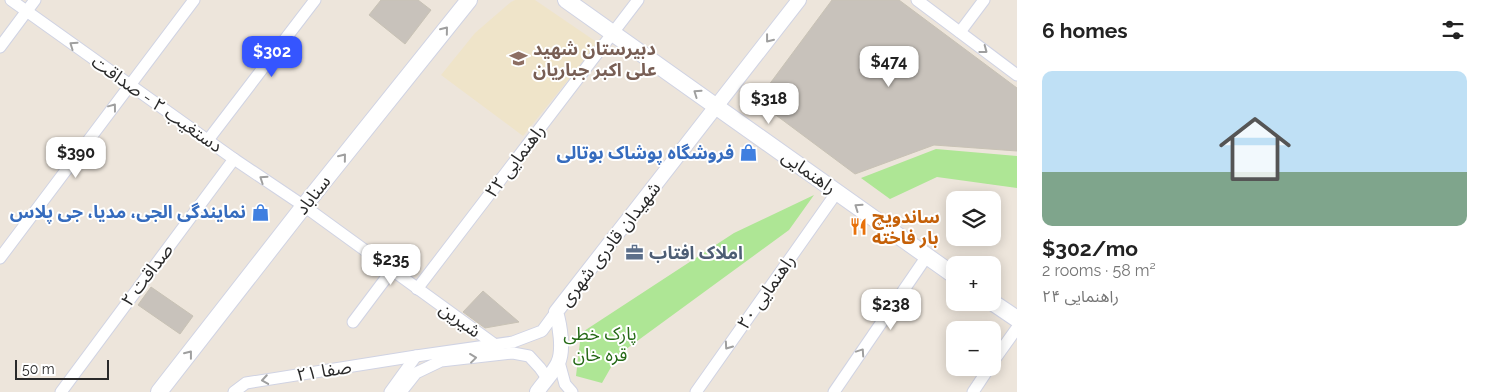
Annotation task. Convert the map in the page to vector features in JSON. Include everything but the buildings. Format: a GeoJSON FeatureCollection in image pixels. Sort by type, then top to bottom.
{"type":"FeatureCollection","features":[{"type":"Feature","properties":{"kind":"main road","name":"سناباد"},"geometry":{"type":"LineString","coordinates":[[159,392],[468,0]]}},
{"type":"Feature","properties":{"kind":"main road","name":"راهنمایی"},"geometry":{"type":"LineString","coordinates":[[566,0],[946,270]]}},
{"type":"Feature","properties":{"kind":"main road"},"geometry":{"type":"LineString","coordinates":[[1001,308],[1017,320]]}},
{"type":"Feature","properties":{"kind":"street","name":"دستغیب ۲ - صداقت"},"geometry":{"type":"LineString","coordinates":[[10,0],[234,159],[304,206]]}},
{"type":"Feature","properties":{"kind":"street"},"geometry":{"type":"LineString","coordinates":[[0,47],[34,0]]}},
{"type":"Feature","properties":{"kind":"street"},"geometry":{"type":"LineString","coordinates":[[0,258],[194,0]]}},
{"type":"Feature","properties":{"kind":"street"},"geometry":{"type":"LineString","coordinates":[[208,140],[315,0]]}},
{"type":"Feature","properties":{"kind":"street","name":"راهنمایی ۲۲"},"geometry":{"type":"LineString","coordinates":[[417,289],[638,0]]}},
{"type":"Feature","properties":{"kind":"street","name":"شهیدان قادری شهری"},"geometry":{"type":"LineString","coordinates":[[559,362],[561,341],[560,326],[556,312],[799,0]]}},
{"type":"Feature","properties":{"kind":"street"},"geometry":{"type":"LineString","coordinates":[[917,0],[1017,75]]}},
{"type":"Feature","properties":{"kind":"street"},"geometry":{"type":"LineString","coordinates":[[960,32],[984,0]]}},
{"type":"Feature","properties":{"kind":"street","name":"صداقت ۲"},"geometry":{"type":"LineString","coordinates":[[61,392],[234,159]]}},
{"type":"Feature","properties":{"kind":"street","name":"راهنمایی ۲۰"},"geometry":{"type":"LineString","coordinates":[[696,392],[837,192]]}},
{"type":"Feature","properties":{"kind":"street","name":"شیرین"},"geometry":{"type":"LineString","coordinates":[[304,206],[494,344]]}},
{"type":"Feature","properties":{"kind":"street"},"geometry":{"type":"LineString","coordinates":[[834,392],[927,256]]}},
{"type":"Feature","properties":{"kind":"street"},"geometry":{"type":"LineString","coordinates":[[353,322],[392,270]]}},
{"type":"Feature","properties":{"kind":"street","name":"صفا ۲۱"},"geometry":{"type":"LineString","coordinates":[[234,392],[246,383],[513,342],[542,331],[556,312]]}},
{"type":"Feature","properties":{"kind":"street"},"geometry":{"type":"LineString","coordinates":[[1001,350],[1017,328]]}},
{"type":"Feature","properties":{"kind":"street"},"geometry":{"type":"LineString","coordinates":[[401,392],[416,373],[441,361],[513,353],[529,356],[547,378]]}},
{"type":"Feature","properties":{"kind":"street"},"geometry":{"type":"LineString","coordinates":[[390,392],[416,356]]}},
{"type":"Feature","properties":{"kind":"street"},"geometry":{"type":"LineString","coordinates":[[537,392],[559,362]]}},
{"type":"Feature","properties":{"kind":"street"},"geometry":{"type":"LineString","coordinates":[[559,362],[565,384],[572,392]]}},
{"type":"Feature","properties":{"kind":"street"},"geometry":{"type":"LineString","coordinates":[[972,392],[984,376]]}},
{"type":"Feature","properties":{"kind":"shaded area","name":"دبیرستان شهید علی اکبر جباریان"},"geometry":{"type":"Polygon","coordinates":[[[515,0],[535,0],[598,43],[523,136],[441,75],[475,33],[515,0]]]}},
{"type":"Feature","properties":{"kind":"green space"},"geometry":{"type":"Polygon","coordinates":[[[936,149],[1017,156],[1017,188],[937,177],[890,199],[861,178],[936,149]]]}},
{"type":"Feature","properties":{"kind":"green space","name":"پارک خطی قره خان"},"geometry":{"type":"Polygon","coordinates":[[[814,195],[789,230],[618,355],[602,383],[576,376],[581,333],[734,233],[814,195]]]}},
{"type":"Feature","properties":{"kind":"place","name":"دبیرستان شهید علی اکبر جباریان"},"geometry":{"type":"Point","coordinates":[519,59]}},
{"type":"Feature","properties":{"kind":"place","name":"فروشگاه پوشاک بوتالی"},"geometry":{"type":"Point","coordinates":[748,153]}},
{"type":"Feature","properties":{"kind":"place","name":"نمایندگی الجی، مدیا، جی پلاس"},"geometry":{"type":"Point","coordinates":[260,212]}},
{"type":"Feature","properties":{"kind":"place","name":"ساندویچ بار فاخته"},"geometry":{"type":"Point","coordinates":[858,227]}},
{"type":"Feature","properties":{"kind":"place","name":"املاک افتاب"},"geometry":{"type":"Point","coordinates":[635,253]}}]}
